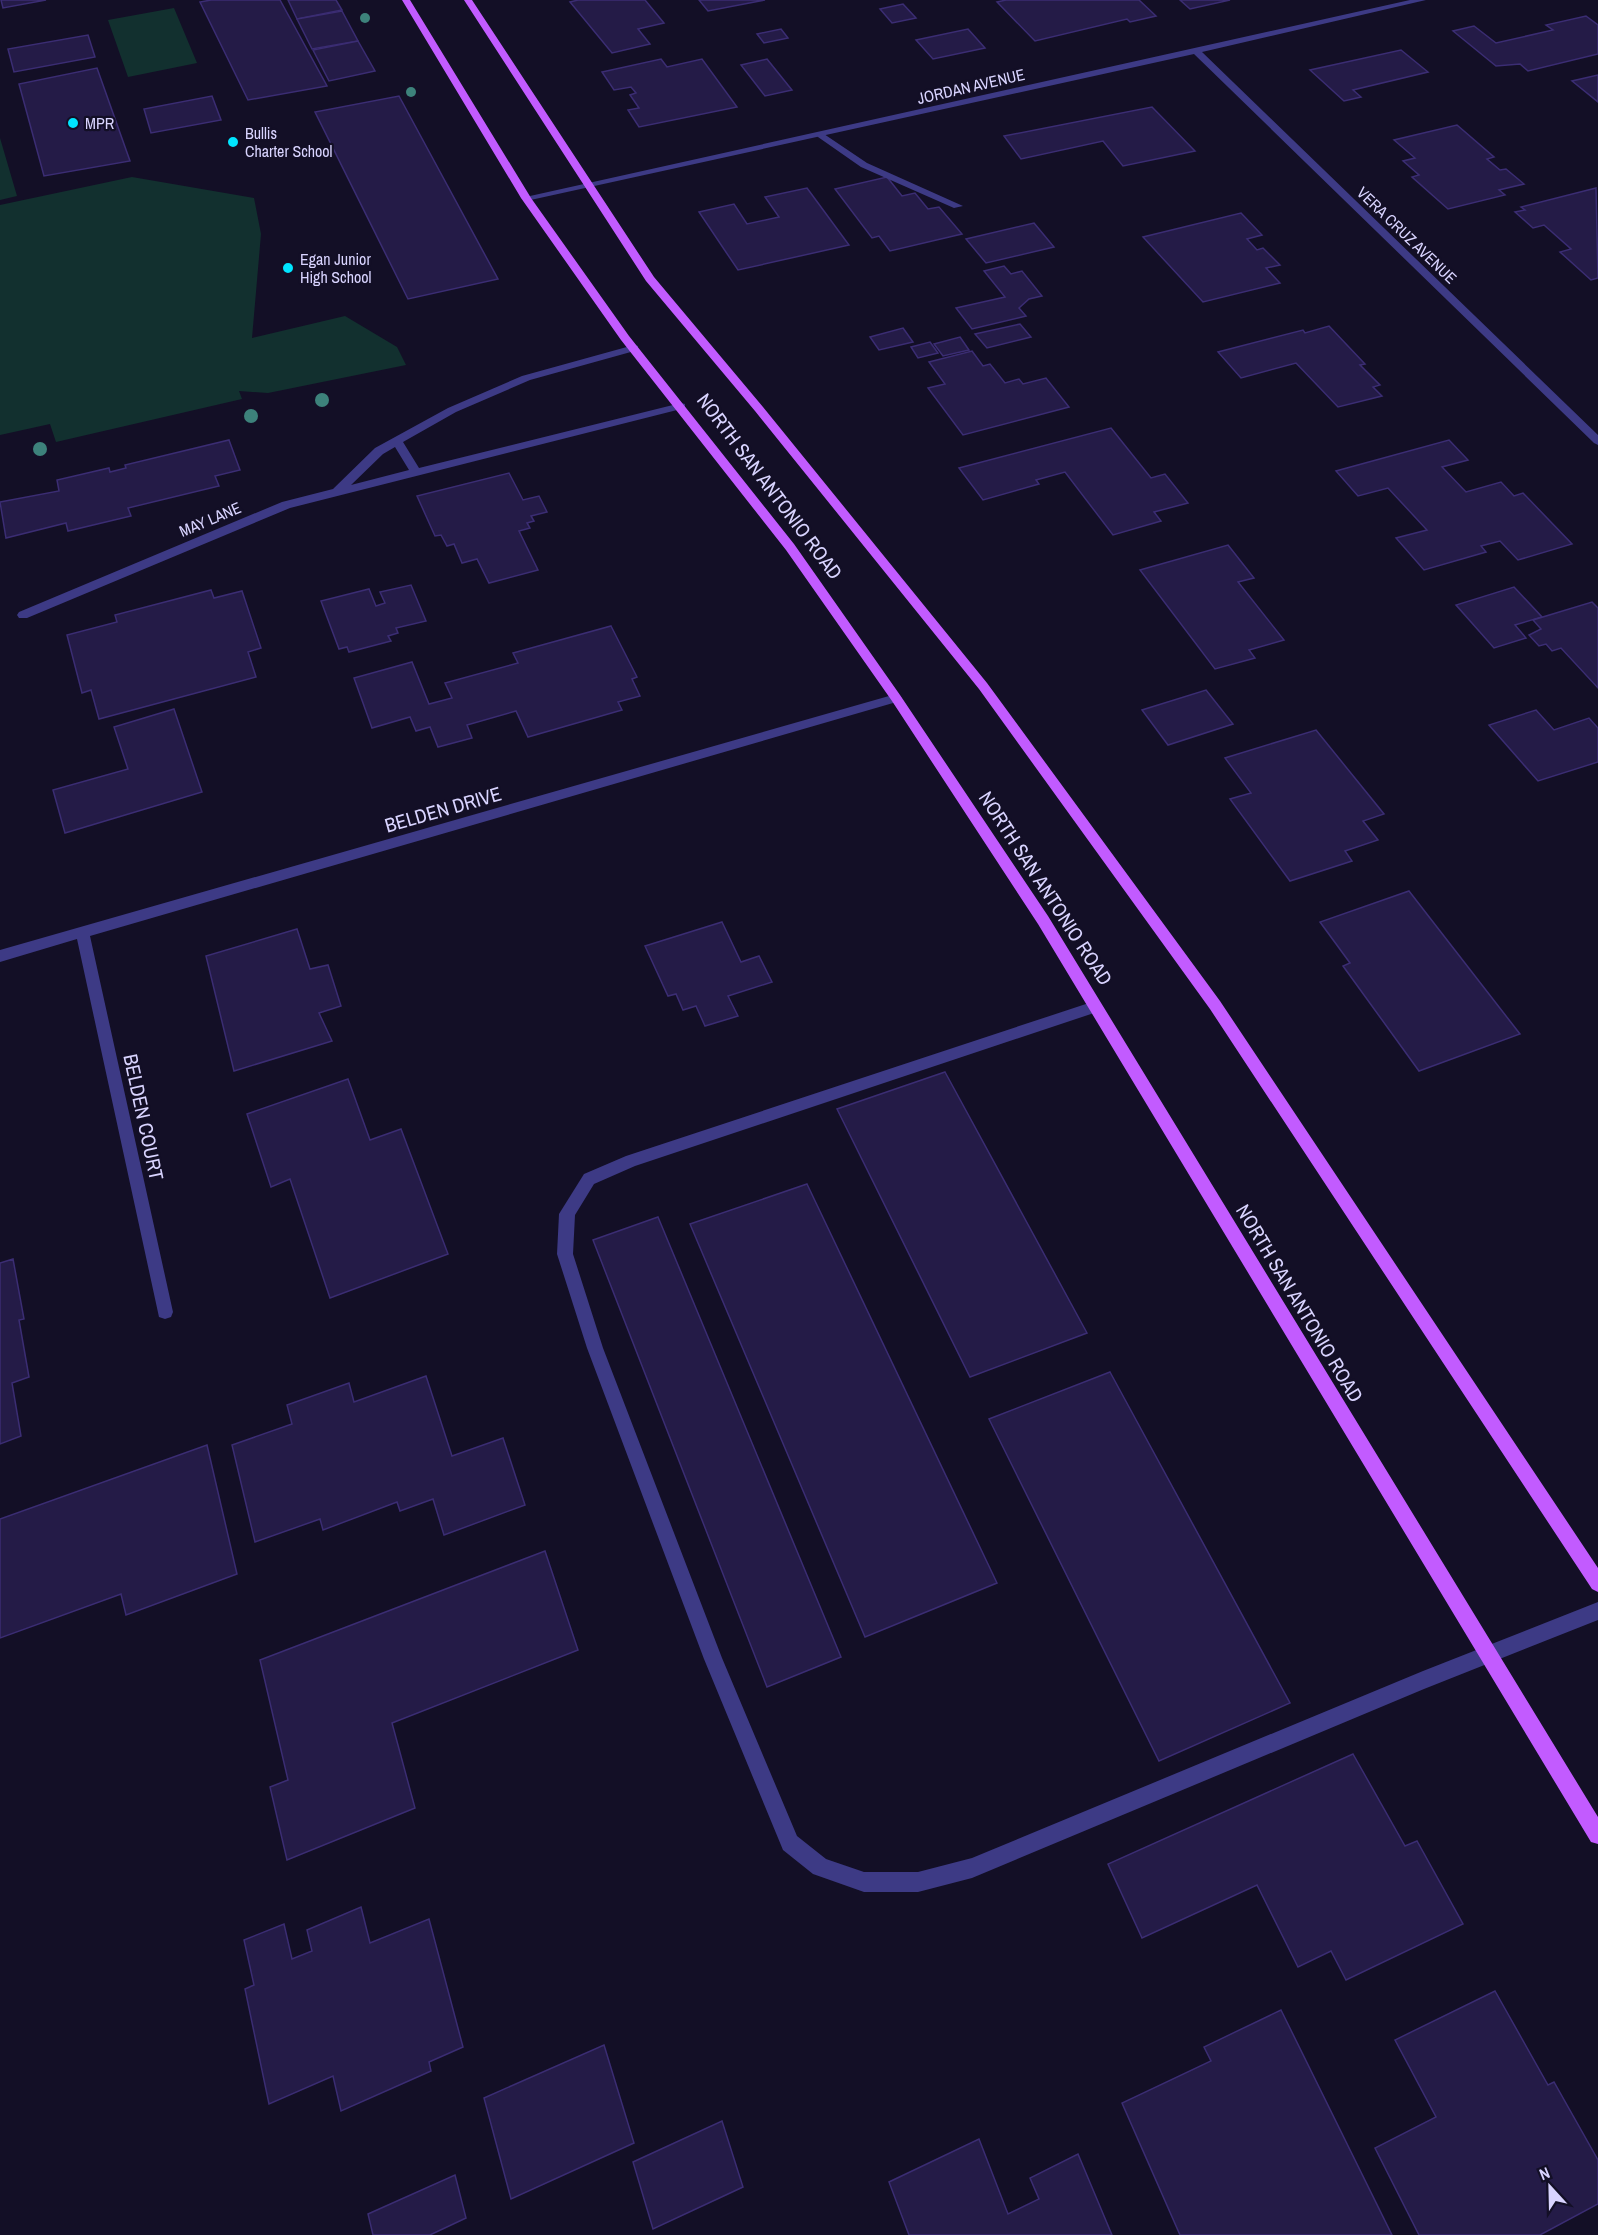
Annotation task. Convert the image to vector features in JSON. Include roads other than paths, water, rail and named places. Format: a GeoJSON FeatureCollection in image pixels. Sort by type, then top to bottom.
{"type":"FeatureCollection","features":[{"type":"Feature","properties":{"kind":"main road","name":"NORTH SAN ANTONIO ROAD"},"geometry":{"type":"LineString","coordinates":[[406,0],[526,198],[634,348],[790,547],[896,698],[1043,920],[1598,1835]]}},
{"type":"Feature","properties":{"kind":"main road","name":"NORTH SAN ANTONIO ROAD"},"geometry":{"type":"LineString","coordinates":[[468,0],[650,279],[759,409],[983,686],[1215,1005],[1598,1583]]}},
{"type":"Feature","properties":{"kind":"street","name":"JORDAN AVENUE"},"geometry":{"type":"LineString","coordinates":[[526,198],[821,135],[1396,2],[1422,0]]}},
{"type":"Feature","properties":{"kind":"street","name":"VERA CRUZ AVENUE"},"geometry":{"type":"LineString","coordinates":[[1195,50],[1598,441]]}},
{"type":"Feature","properties":{"kind":"street"},"geometry":{"type":"LineString","coordinates":[[821,135],[864,165],[958,206]]}},
{"type":"Feature","properties":{"kind":"street"},"geometry":{"type":"LineString","coordinates":[[337,492],[379,452],[452,410],[526,378],[634,348]]}},
{"type":"Feature","properties":{"kind":"street","name":"MAY LANE"},"geometry":{"type":"LineString","coordinates":[[23,615],[286,506],[416,471],[681,406]]}},
{"type":"Feature","properties":{"kind":"street"},"geometry":{"type":"LineString","coordinates":[[397,441],[416,471]]}},
{"type":"Feature","properties":{"kind":"street","name":"BELDEN DRIVE"},"geometry":{"type":"LineString","coordinates":[[0,956],[896,698]]}},
{"type":"Feature","properties":{"kind":"street","name":"BELDEN COURT"},"geometry":{"type":"LineString","coordinates":[[82,932],[165,1312]]}},
{"type":"Feature","properties":{"kind":"street"},"geometry":{"type":"LineString","coordinates":[[1095,1007],[631,1161],[589,1179],[567,1214],[565,1254],[595,1348],[713,1659],[790,1843],[820,1867],[864,1882],[918,1882],[972,1868],[1598,1611]]}},
{"type":"Feature","properties":{"kind":"place","name":"MPR"},"geometry":{"type":"Point","coordinates":[73,123]}},
{"type":"Feature","properties":{"kind":"place","name":"Bullis Charter School"},"geometry":{"type":"Point","coordinates":[233,142]}},
{"type":"Feature","properties":{"kind":"place","name":"Egan Junior High School"},"geometry":{"type":"Point","coordinates":[288,268]}}]}
